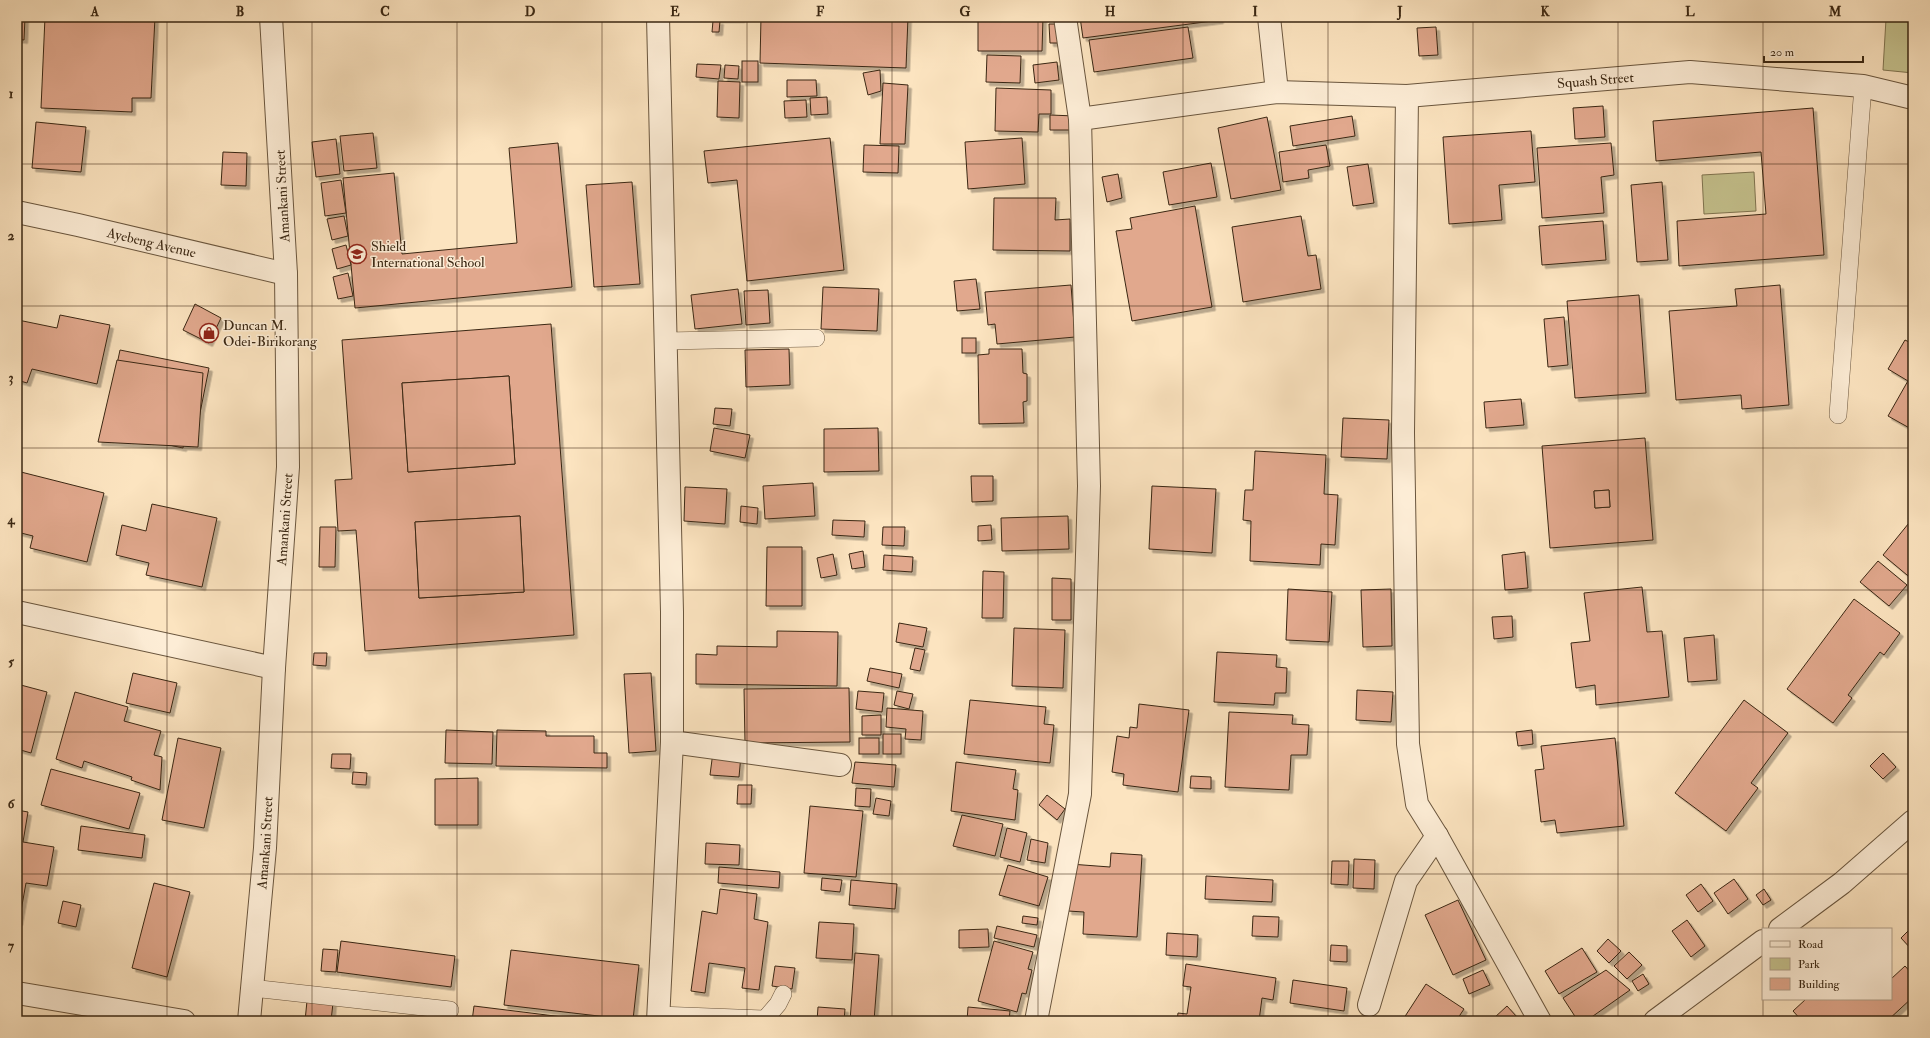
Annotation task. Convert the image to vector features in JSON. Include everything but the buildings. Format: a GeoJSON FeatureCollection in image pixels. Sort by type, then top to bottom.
{"type":"FeatureCollection","features":[{"type":"Feature","properties":{"kind":"street","name":"Amankani Street"},"geometry":{"type":"LineString","coordinates":[[250,1021],[265,848],[274,668],[288,466],[286,274],[271,17]]}},
{"type":"Feature","properties":{"kind":"street"},"geometry":{"type":"LineString","coordinates":[[658,17],[672,612],[672,742],[658,1018]]}},
{"type":"Feature","properties":{"kind":"street"},"geometry":{"type":"LineString","coordinates":[[1036,1021],[1080,794],[1089,486],[1080,119],[1066,17]]}},
{"type":"Feature","properties":{"kind":"street"},"geometry":{"type":"LineString","coordinates":[[1269,17],[1277,92]]}},
{"type":"Feature","properties":{"kind":"street","name":"Squash Street"},"geometry":{"type":"LineString","coordinates":[[1080,119],[1277,92],[1407,96],[1690,72],[1863,86],[1913,98]]}},
{"type":"Feature","properties":{"kind":"street"},"geometry":{"type":"LineString","coordinates":[[1407,96],[1403,433],[1408,744],[1417,804],[1437,836],[1540,1021]]}},
{"type":"Feature","properties":{"kind":"street","name":"Ayebeng Avenue"},"geometry":{"type":"LineString","coordinates":[[17,212],[286,274]]}},
{"type":"Feature","properties":{"kind":"street"},"geometry":{"type":"LineString","coordinates":[[17,612],[274,668]]}},
{"type":"Feature","properties":{"kind":"street"},"geometry":{"type":"LineString","coordinates":[[672,742],[840,765]]}},
{"type":"Feature","properties":{"kind":"street"},"geometry":{"type":"LineString","coordinates":[[1781,928],[1842,883],[1913,821]]}},
{"type":"Feature","properties":{"kind":"street"},"geometry":{"type":"LineString","coordinates":[[1370,1006],[1406,881],[1437,836]]}},
{"type":"Feature","properties":{"kind":"street"},"geometry":{"type":"LineString","coordinates":[[1656,1021],[1762,942]]}},
{"type":"Feature","properties":{"kind":"street"},"geometry":{"type":"LineString","coordinates":[[17,993],[184,1021]]}},
{"type":"Feature","properties":{"kind":"lane"},"geometry":{"type":"LineString","coordinates":[[1838,415],[1863,86]]}},
{"type":"Feature","properties":{"kind":"lane"},"geometry":{"type":"LineString","coordinates":[[666,341],[816,338]]}},
{"type":"Feature","properties":{"kind":"lane"},"geometry":{"type":"LineString","coordinates":[[252,988],[450,1010]]}},
{"type":"Feature","properties":{"kind":"lane"},"geometry":{"type":"LineString","coordinates":[[658,1018],[765,1020],[778,1004],[783,994]]}},
{"type":"Feature","properties":{"kind":"green space"},"geometry":{"type":"Polygon","coordinates":[[[1886,19],[1913,22],[1913,73],[1883,70],[1886,19]]]}},
{"type":"Feature","properties":{"kind":"green space"},"geometry":{"type":"Polygon","coordinates":[[[1754,172],[1756,211],[1704,214],[1702,175],[1754,172]]]}},
{"type":"Feature","properties":{"kind":"place","name":"Shield International School"},"geometry":{"type":"Point","coordinates":[357,254]}},
{"type":"Feature","properties":{"kind":"place","name":"Duncan M. Odei-Birikorang"},"geometry":{"type":"Point","coordinates":[209,333]}}]}
